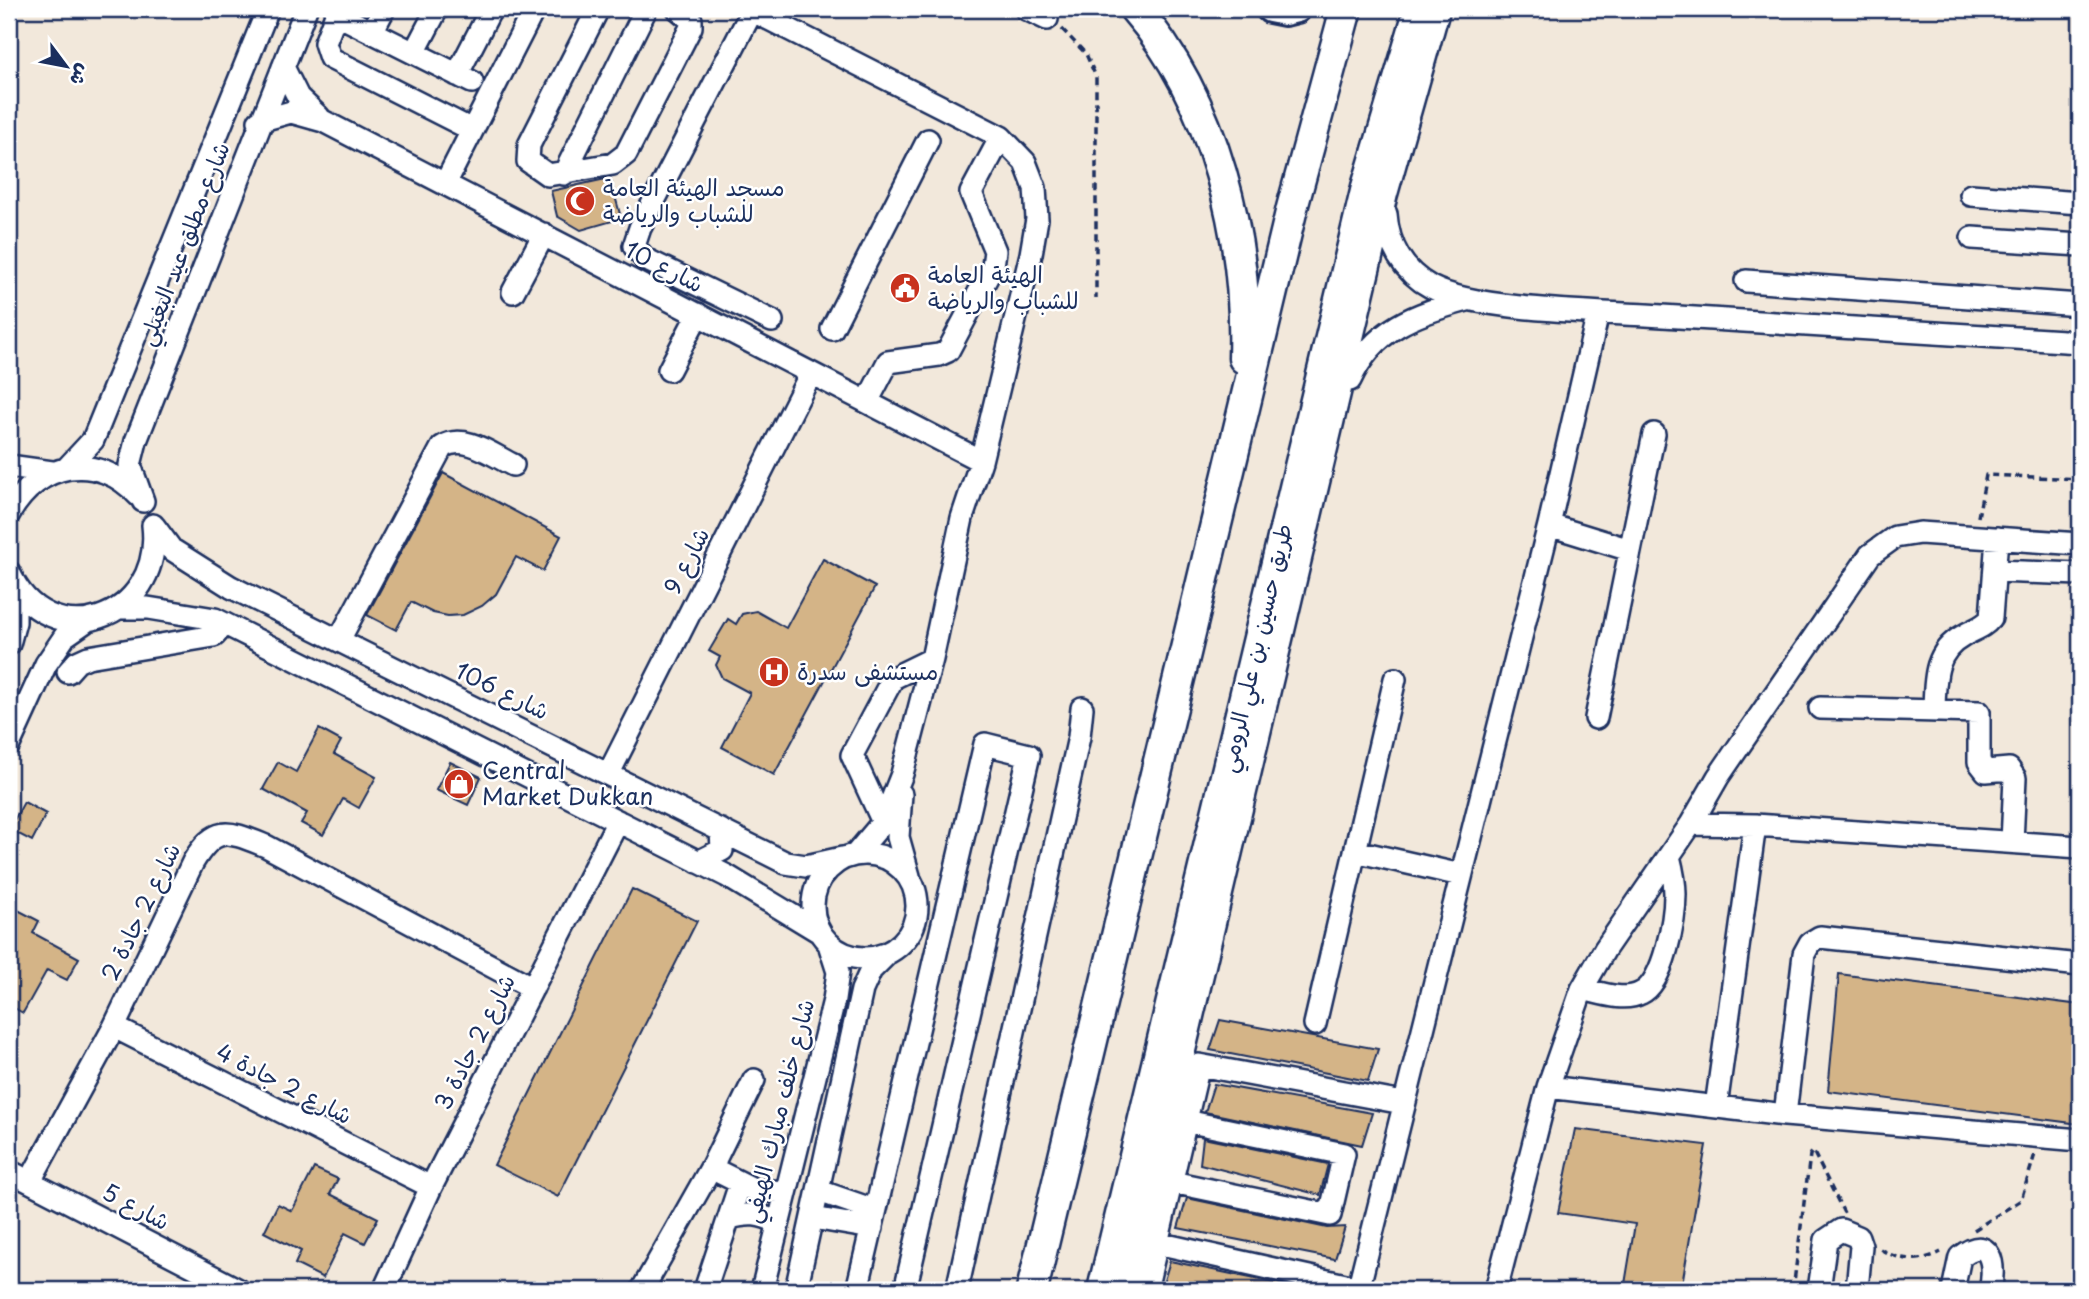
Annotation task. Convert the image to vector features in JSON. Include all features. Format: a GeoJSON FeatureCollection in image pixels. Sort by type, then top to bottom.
{"type":"FeatureCollection","features":[{"type":"Feature","properties":{"kind":"highway"},"geometry":{"type":"LineString","coordinates":[[1135,9],[1194,98],[1222,178],[1235,242],[1246,321],[1242,426]]}},
{"type":"Feature","properties":{"kind":"highway"},"geometry":{"type":"LineString","coordinates":[[1032,1290],[1242,426],[1292,208],[1346,9]]}},
{"type":"Feature","properties":{"kind":"highway","name":"طريق حسين بن علي الرومي"},"geometry":{"type":"LineString","coordinates":[[1103,1290],[1367,187],[1420,9]]}},
{"type":"Feature","properties":{"kind":"main road"},"geometry":{"type":"LineString","coordinates":[[1270,9],[1285,12],[1297,9]]}},
{"type":"Feature","properties":{"kind":"street","name":"شارع مطلق عيد البغيلي"},"geometry":{"type":"LineString","coordinates":[[9,514],[18,497],[33,482],[60,470],[93,440],[268,9]]}},
{"type":"Feature","properties":{"kind":"street","name":"شارع مطلق عيد البغيلي"},"geometry":{"type":"LineString","coordinates":[[154,526],[130,465],[136,441],[259,121],[306,9]]}},
{"type":"Feature","properties":{"kind":"street"},"geometry":{"type":"LineString","coordinates":[[372,32],[384,9]]}},
{"type":"Feature","properties":{"kind":"street"},"geometry":{"type":"LineString","coordinates":[[414,53],[437,9]]}},
{"type":"Feature","properties":{"kind":"street"},"geometry":{"type":"LineString","coordinates":[[472,130],[330,58],[325,43],[337,12],[464,78],[491,9]]}},
{"type":"Feature","properties":{"kind":"street"},"geometry":{"type":"LineString","coordinates":[[445,184],[534,9]]}},
{"type":"Feature","properties":{"kind":"street"},"geometry":{"type":"LineString","coordinates":[[598,9],[529,145],[526,156],[540,172],[555,176],[612,164],[626,155],[691,27],[691,20],[678,9]]}},
{"type":"Feature","properties":{"kind":"street"},"geometry":{"type":"LineString","coordinates":[[564,174],[646,9]]}},
{"type":"Feature","properties":{"kind":"street"},"geometry":{"type":"LineString","coordinates":[[772,321],[645,259],[635,246],[640,228],[752,9],[1001,137],[1025,162],[1035,188],[1037,219],[981,461],[962,518],[932,659],[902,774],[883,822],[849,856],[828,868],[818,882],[813,898],[813,915],[824,938]]}},
{"type":"Feature","properties":{"kind":"street"},"geometry":{"type":"LineString","coordinates":[[1026,9],[1047,19]]}},
{"type":"Feature","properties":{"kind":"street"},"geometry":{"type":"LineString","coordinates":[[1128,1290],[1386,196],[1439,9]]}},
{"type":"Feature","properties":{"kind":"street","name":"شارع 10"},"geometry":{"type":"LineString","coordinates":[[283,67],[299,97],[323,121]]}},
{"type":"Feature","properties":{"kind":"street"},"geometry":{"type":"LineString","coordinates":[[832,329],[945,107]]}},
{"type":"Feature","properties":{"kind":"street","name":"شارع 10"},"geometry":{"type":"LineString","coordinates":[[259,121],[291,112],[323,121],[981,461]]}},
{"type":"Feature","properties":{"kind":"street"},"geometry":{"type":"LineString","coordinates":[[867,401],[888,362],[948,351],[993,266],[995,251],[971,193],[1001,137]]}},
{"type":"Feature","properties":{"kind":"street"},"geometry":{"type":"LineString","coordinates":[[1971,195],[2080,203]]}},
{"type":"Feature","properties":{"kind":"street"},"geometry":{"type":"LineString","coordinates":[[1386,196],[1387,233],[1402,264],[1430,287],[1467,300],[1598,313],[2080,342]]}},
{"type":"Feature","properties":{"kind":"street"},"geometry":{"type":"LineString","coordinates":[[513,292],[544,234]]}},
{"type":"Feature","properties":{"kind":"street"},"geometry":{"type":"LineString","coordinates":[[1972,237],[2080,245]]}},
{"type":"Feature","properties":{"kind":"street"},"geometry":{"type":"LineString","coordinates":[[1746,281],[2080,305]]}},
{"type":"Feature","properties":{"kind":"street"},"geometry":{"type":"LineString","coordinates":[[1337,406],[1356,366],[1384,335],[1416,314],[1467,300]]}},
{"type":"Feature","properties":{"kind":"street"},"geometry":{"type":"LineString","coordinates":[[1157,1243],[1358,1289],[1549,525],[1598,313]]}},
{"type":"Feature","properties":{"kind":"street"},"geometry":{"type":"LineString","coordinates":[[669,370],[698,314]]}},
{"type":"Feature","properties":{"kind":"street","name":"شارع 9"},"geometry":{"type":"LineString","coordinates":[[609,772],[811,373]]}},
{"type":"Feature","properties":{"kind":"street"},"geometry":{"type":"LineString","coordinates":[[1596,718],[1654,434]]}},
{"type":"Feature","properties":{"kind":"street"},"geometry":{"type":"LineString","coordinates":[[339,640],[442,447],[450,442],[467,442],[513,465]]}},
{"type":"Feature","properties":{"kind":"street"},"geometry":{"type":"LineString","coordinates":[[9,466],[60,470],[89,467],[110,473],[128,485],[143,501]]}},
{"type":"Feature","properties":{"kind":"street"},"geometry":{"type":"LineString","coordinates":[[1549,525],[1630,550]]}},
{"type":"Feature","properties":{"kind":"street"},"geometry":{"type":"LineString","coordinates":[[9,746],[46,664],[65,636],[89,620],[120,608],[138,593],[150,572],[155,549],[154,526]]}},
{"type":"Feature","properties":{"kind":"street","name":"شارع 106"},"geometry":{"type":"LineString","coordinates":[[154,526],[171,549],[197,567],[786,863],[806,866],[849,856]]}},
{"type":"Feature","properties":{"kind":"street"},"geometry":{"type":"LineString","coordinates":[[1496,1290],[1548,1087],[1582,989],[1605,949],[1691,824],[1717,777],[1870,555],[1895,537],[1920,533],[2080,544]]}},
{"type":"Feature","properties":{"kind":"street"},"geometry":{"type":"LineString","coordinates":[[1934,709],[1940,657],[1950,643],[1985,626],[1991,618],[1997,538]]}},
{"type":"Feature","properties":{"kind":"street"},"geometry":{"type":"LineString","coordinates":[[1995,571],[2080,574]]}},
{"type":"Feature","properties":{"kind":"street"},"geometry":{"type":"LineString","coordinates":[[12,579],[29,602],[47,614],[68,620],[89,620]]}},
{"type":"Feature","properties":{"kind":"street"},"geometry":{"type":"LineString","coordinates":[[9,645],[15,622],[12,579]]}},
{"type":"Feature","properties":{"kind":"street"},"geometry":{"type":"LineString","coordinates":[[120,608],[173,611],[215,618],[698,862],[824,938],[842,954],[874,958],[889,952]]}},
{"type":"Feature","properties":{"kind":"street"},"geometry":{"type":"LineString","coordinates":[[68,673],[77,662],[88,657],[214,636],[225,624]]}},
{"type":"Feature","properties":{"kind":"street"},"geometry":{"type":"LineString","coordinates":[[883,822],[852,755],[893,678],[932,659]]}},
{"type":"Feature","properties":{"kind":"street"},"geometry":{"type":"LineString","coordinates":[[1315,1024],[1395,679]]}},
{"type":"Feature","properties":{"kind":"street"},"geometry":{"type":"LineString","coordinates":[[957,1290],[1079,737],[1082,708]]}},
{"type":"Feature","properties":{"kind":"street"},"geometry":{"type":"LineString","coordinates":[[1820,708],[1979,712],[1979,762],[1986,771],[2009,769],[2015,778],[2012,842]]}},
{"type":"Feature","properties":{"kind":"street"},"geometry":{"type":"LineString","coordinates":[[857,1290],[985,744],[1029,755],[905,1290]]}},
{"type":"Feature","properties":{"kind":"street"},"geometry":{"type":"LineString","coordinates":[[902,774],[898,837],[914,890],[916,917],[909,934]]}},
{"type":"Feature","properties":{"kind":"street","name":"شارع 2 جادة 3"},"geometry":{"type":"LineString","coordinates":[[384,1290],[431,1187],[618,821]]}},
{"type":"Feature","properties":{"kind":"street"},"geometry":{"type":"LineString","coordinates":[[1691,824],[1755,825],[2080,847]]}},
{"type":"Feature","properties":{"kind":"street"},"geometry":{"type":"LineString","coordinates":[[1716,1107],[1755,825]]}},
{"type":"Feature","properties":{"kind":"street"},"geometry":{"type":"LineString","coordinates":[[698,862],[722,850],[721,830]]}},
{"type":"Feature","properties":{"kind":"street","name":"شارع 2 جادة 2"},"geometry":{"type":"LineString","coordinates":[[30,1181],[114,1027],[193,862],[206,840],[217,834],[234,833],[266,846],[533,988]]}},
{"type":"Feature","properties":{"kind":"street"},"geometry":{"type":"LineString","coordinates":[[1355,852],[1461,875]]}},
{"type":"Feature","properties":{"kind":"street"},"geometry":{"type":"LineString","coordinates":[[849,856],[872,854],[888,859],[901,868],[914,890],[943,923]]}},
{"type":"Feature","properties":{"kind":"street"},"geometry":{"type":"LineString","coordinates":[[1582,989],[1634,996],[1643,993],[1656,979],[1675,907],[1669,856]]}},
{"type":"Feature","properties":{"kind":"street"},"geometry":{"type":"LineString","coordinates":[[796,1290],[862,990],[872,970],[909,934],[943,923]]}},
{"type":"Feature","properties":{"kind":"street"},"geometry":{"type":"LineString","coordinates":[[1785,1115],[1804,954],[1810,943],[1820,937],[2080,965]]}},
{"type":"Feature","properties":{"kind":"street","name":"شارع خلف مبارك الهيفي"},"geometry":{"type":"LineString","coordinates":[[762,1290],[834,1000],[838,972],[824,938]]}},
{"type":"Feature","properties":{"kind":"street","name":"شارع 2 جادة 4"},"geometry":{"type":"LineString","coordinates":[[114,1027],[431,1187]]}},
{"type":"Feature","properties":{"kind":"street"},"geometry":{"type":"LineString","coordinates":[[1146,1290],[1199,1065],[1403,1103]]}},
{"type":"Feature","properties":{"kind":"street"},"geometry":{"type":"LineString","coordinates":[[642,1290],[711,1168],[754,1080]]}},
{"type":"Feature","properties":{"kind":"street"},"geometry":{"type":"LineString","coordinates":[[1548,1087],[1785,1115],[2080,1140]]}},
{"type":"Feature","properties":{"kind":"street"},"geometry":{"type":"LineString","coordinates":[[1171,1182],[1330,1215],[1344,1154],[1186,1121]]}},
{"type":"Feature","properties":{"kind":"street"},"geometry":{"type":"LineString","coordinates":[[711,1168],[755,1190],[786,1192]]}},
{"type":"Feature","properties":{"kind":"street","name":"شارع 5"},"geometry":{"type":"LineString","coordinates":[[9,1171],[239,1290]]}},
{"type":"Feature","properties":{"kind":"street"},"geometry":{"type":"LineString","coordinates":[[705,1290],[740,1184]]}},
{"type":"Feature","properties":{"kind":"street"},"geometry":{"type":"LineString","coordinates":[[819,1191],[873,1219]]}},
{"type":"Feature","properties":{"kind":"street"},"geometry":{"type":"LineString","coordinates":[[729,1218],[750,1212],[765,1215],[778,1223]]}},
{"type":"Feature","properties":{"kind":"street"},"geometry":{"type":"LineString","coordinates":[[813,1219],[873,1219]]}},
{"type":"Feature","properties":{"kind":"street"},"geometry":{"type":"LineString","coordinates":[[1819,1290],[1826,1240],[1841,1230],[1854,1234],[1861,1246],[1857,1290]]}},
{"type":"Feature","properties":{"kind":"street"},"geometry":{"type":"LineString","coordinates":[[695,1290],[720,1246]]}},
{"type":"Feature","properties":{"kind":"street"},"geometry":{"type":"LineString","coordinates":[[1953,1290],[1960,1257],[1968,1250],[1980,1249],[1989,1255],[1995,1264],[1990,1290]]}},
{"type":"Feature","properties":{"kind":"path"},"geometry":{"type":"LineString","coordinates":[[1047,19],[1071,35],[1086,54],[1096,77],[1096,298]]}},
{"type":"Feature","properties":{"kind":"path"},"geometry":{"type":"LineString","coordinates":[[1956,535],[1959,522],[1977,523],[1986,475],[2080,479]]}},
{"type":"Feature","properties":{"kind":"path"},"geometry":{"type":"LineString","coordinates":[[1966,1236],[2021,1200],[2032,1173],[2039,1135]]}},
{"type":"Feature","properties":{"kind":"path"},"geometry":{"type":"LineString","coordinates":[[1793,1290],[1810,1155],[1813,1151],[1854,1234],[1896,1259],[1926,1259],[1947,1249]]}},
{"type":"Feature","properties":{"kind":"building","name":"مسجد الهيئة العامة للشباب والرياضة"},"geometry":{"type":"Polygon","coordinates":[[[610,178],[620,214],[616,220],[581,230],[557,216],[551,191],[610,178]]]}},
{"type":"Feature","properties":{"kind":"building"},"geometry":{"type":"Polygon","coordinates":[[[443,473],[561,536],[543,571],[516,557],[496,594],[482,606],[463,615],[448,616],[433,613],[411,602],[396,630],[367,615],[443,473]]]}},
{"type":"Feature","properties":{"kind":"building","name":"مستشفى سدرة"},"geometry":{"type":"Polygon","coordinates":[[[823,559],[875,587],[774,775],[722,747],[750,693],[722,678],[716,665],[720,657],[709,651],[728,619],[736,624],[742,614],[756,611],[786,628],[823,559]]]}},
{"type":"Feature","properties":{"kind":"building"},"geometry":{"type":"Polygon","coordinates":[[[319,729],[341,741],[334,754],[376,777],[359,808],[343,799],[323,835],[301,823],[307,813],[263,789],[278,762],[296,772],[319,729]]]}},
{"type":"Feature","properties":{"kind":"building","name":"Central Market Dukkan"},"geometry":{"type":"Polygon","coordinates":[[[450,762],[481,777],[468,805],[436,790],[450,762]]]}},
{"type":"Feature","properties":{"kind":"building"},"geometry":{"type":"Polygon","coordinates":[[[24,802],[46,814],[32,841],[9,829],[24,802]]]}},
{"type":"Feature","properties":{"kind":"building"},"geometry":{"type":"Polygon","coordinates":[[[632,889],[697,921],[558,1197],[494,1165],[632,889]]]}},
{"type":"Feature","properties":{"kind":"building"},"geometry":{"type":"Polygon","coordinates":[[[14,908],[39,921],[33,933],[79,958],[67,980],[47,970],[23,1013],[9,1005],[9,918],[14,908]]]}},
{"type":"Feature","properties":{"kind":"building"},"geometry":{"type":"Polygon","coordinates":[[[1839,974],[2080,1005],[2080,1124],[1828,1091],[1839,974]]]}},
{"type":"Feature","properties":{"kind":"building"},"geometry":{"type":"Polygon","coordinates":[[[1220,1020],[1378,1049],[1368,1081],[1210,1050],[1220,1020]]]}},
{"type":"Feature","properties":{"kind":"building"},"geometry":{"type":"Polygon","coordinates":[[[1214,1084],[1372,1113],[1362,1145],[1205,1112],[1214,1084]]]}},
{"type":"Feature","properties":{"kind":"building"},"geometry":{"type":"Polygon","coordinates":[[[1575,1129],[1706,1145],[1681,1290],[1624,1290],[1635,1224],[1558,1213],[1575,1129]]]}},
{"type":"Feature","properties":{"kind":"building"},"geometry":{"type":"Polygon","coordinates":[[[1203,1138],[1328,1164],[1320,1195],[1200,1164],[1203,1138]]]}},
{"type":"Feature","properties":{"kind":"building"},"geometry":{"type":"Polygon","coordinates":[[[314,1168],[338,1179],[330,1194],[378,1218],[365,1243],[345,1233],[323,1278],[295,1264],[301,1251],[264,1232],[278,1204],[292,1211],[314,1168]]]}},
{"type":"Feature","properties":{"kind":"building"},"geometry":{"type":"Polygon","coordinates":[[[1187,1198],[1327,1228],[1345,1227],[1335,1259],[1178,1228],[1187,1198]]]}},
{"type":"Feature","properties":{"kind":"building"},"geometry":{"type":"Polygon","coordinates":[[[1170,1261],[1289,1286],[1289,1290],[1161,1290],[1170,1261]]]}},
{"type":"Feature","properties":{"kind":"place","name":"مسجد الهيئة العامة للشباب والرياضة"},"geometry":{"type":"Point","coordinates":[580,201]}},
{"type":"Feature","properties":{"kind":"place","name":"الهيئة العامة للشباب والرياضة"},"geometry":{"type":"Point","coordinates":[905,288]}},
{"type":"Feature","properties":{"kind":"place","name":"مستشفى سدرة"},"geometry":{"type":"Point","coordinates":[774,672]}},
{"type":"Feature","properties":{"kind":"place","name":"Central Market Dukkan"},"geometry":{"type":"Point","coordinates":[459,784]}}]}
